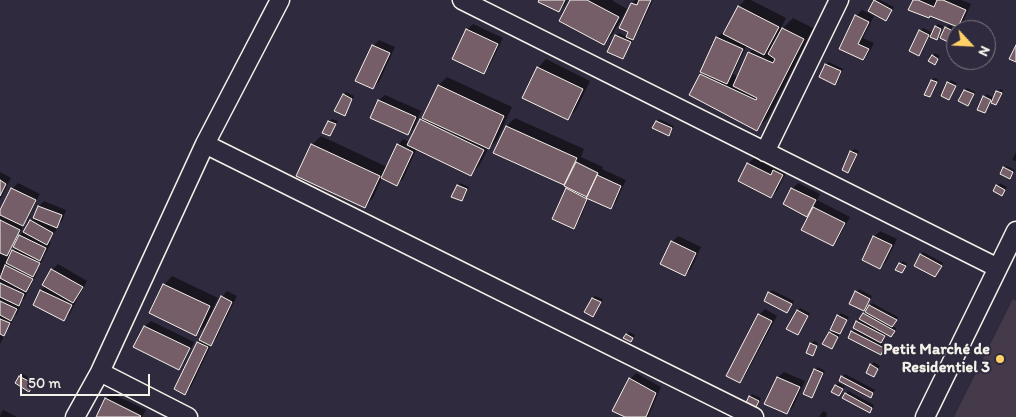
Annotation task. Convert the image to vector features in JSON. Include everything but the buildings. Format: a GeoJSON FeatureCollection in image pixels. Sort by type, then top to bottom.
{"type":"FeatureCollection","features":[{"type":"Feature","properties":{"kind":"street"},"geometry":{"type":"LineString","coordinates":[[75,417],[100,372],[205,144],[280,0]]}},
{"type":"Feature","properties":{"kind":"street"},"geometry":{"type":"LineString","coordinates":[[462,0],[998,268]]}},
{"type":"Feature","properties":{"kind":"street"},"geometry":{"type":"LineString","coordinates":[[766,152],[840,0]]}},
{"type":"Feature","properties":{"kind":"street"},"geometry":{"type":"LineString","coordinates":[[205,144],[754,417]]}},
{"type":"Feature","properties":{"kind":"street"},"geometry":{"type":"LineString","coordinates":[[925,417],[1016,231]]}},
{"type":"Feature","properties":{"kind":"street"},"geometry":{"type":"LineString","coordinates":[[100,372],[188,417]]}},
{"type":"Feature","properties":{"kind":"shaded area","name":"Petit Marché de Residentiel 3"},"geometry":{"type":"Polygon","coordinates":[[[1013,299],[1016,301],[1016,417],[954,417],[1013,299]]]}},
{"type":"Feature","properties":{"kind":"place","name":"Petit Marché de Residentiel 3"},"geometry":{"type":"Point","coordinates":[1000,359]}}]}
